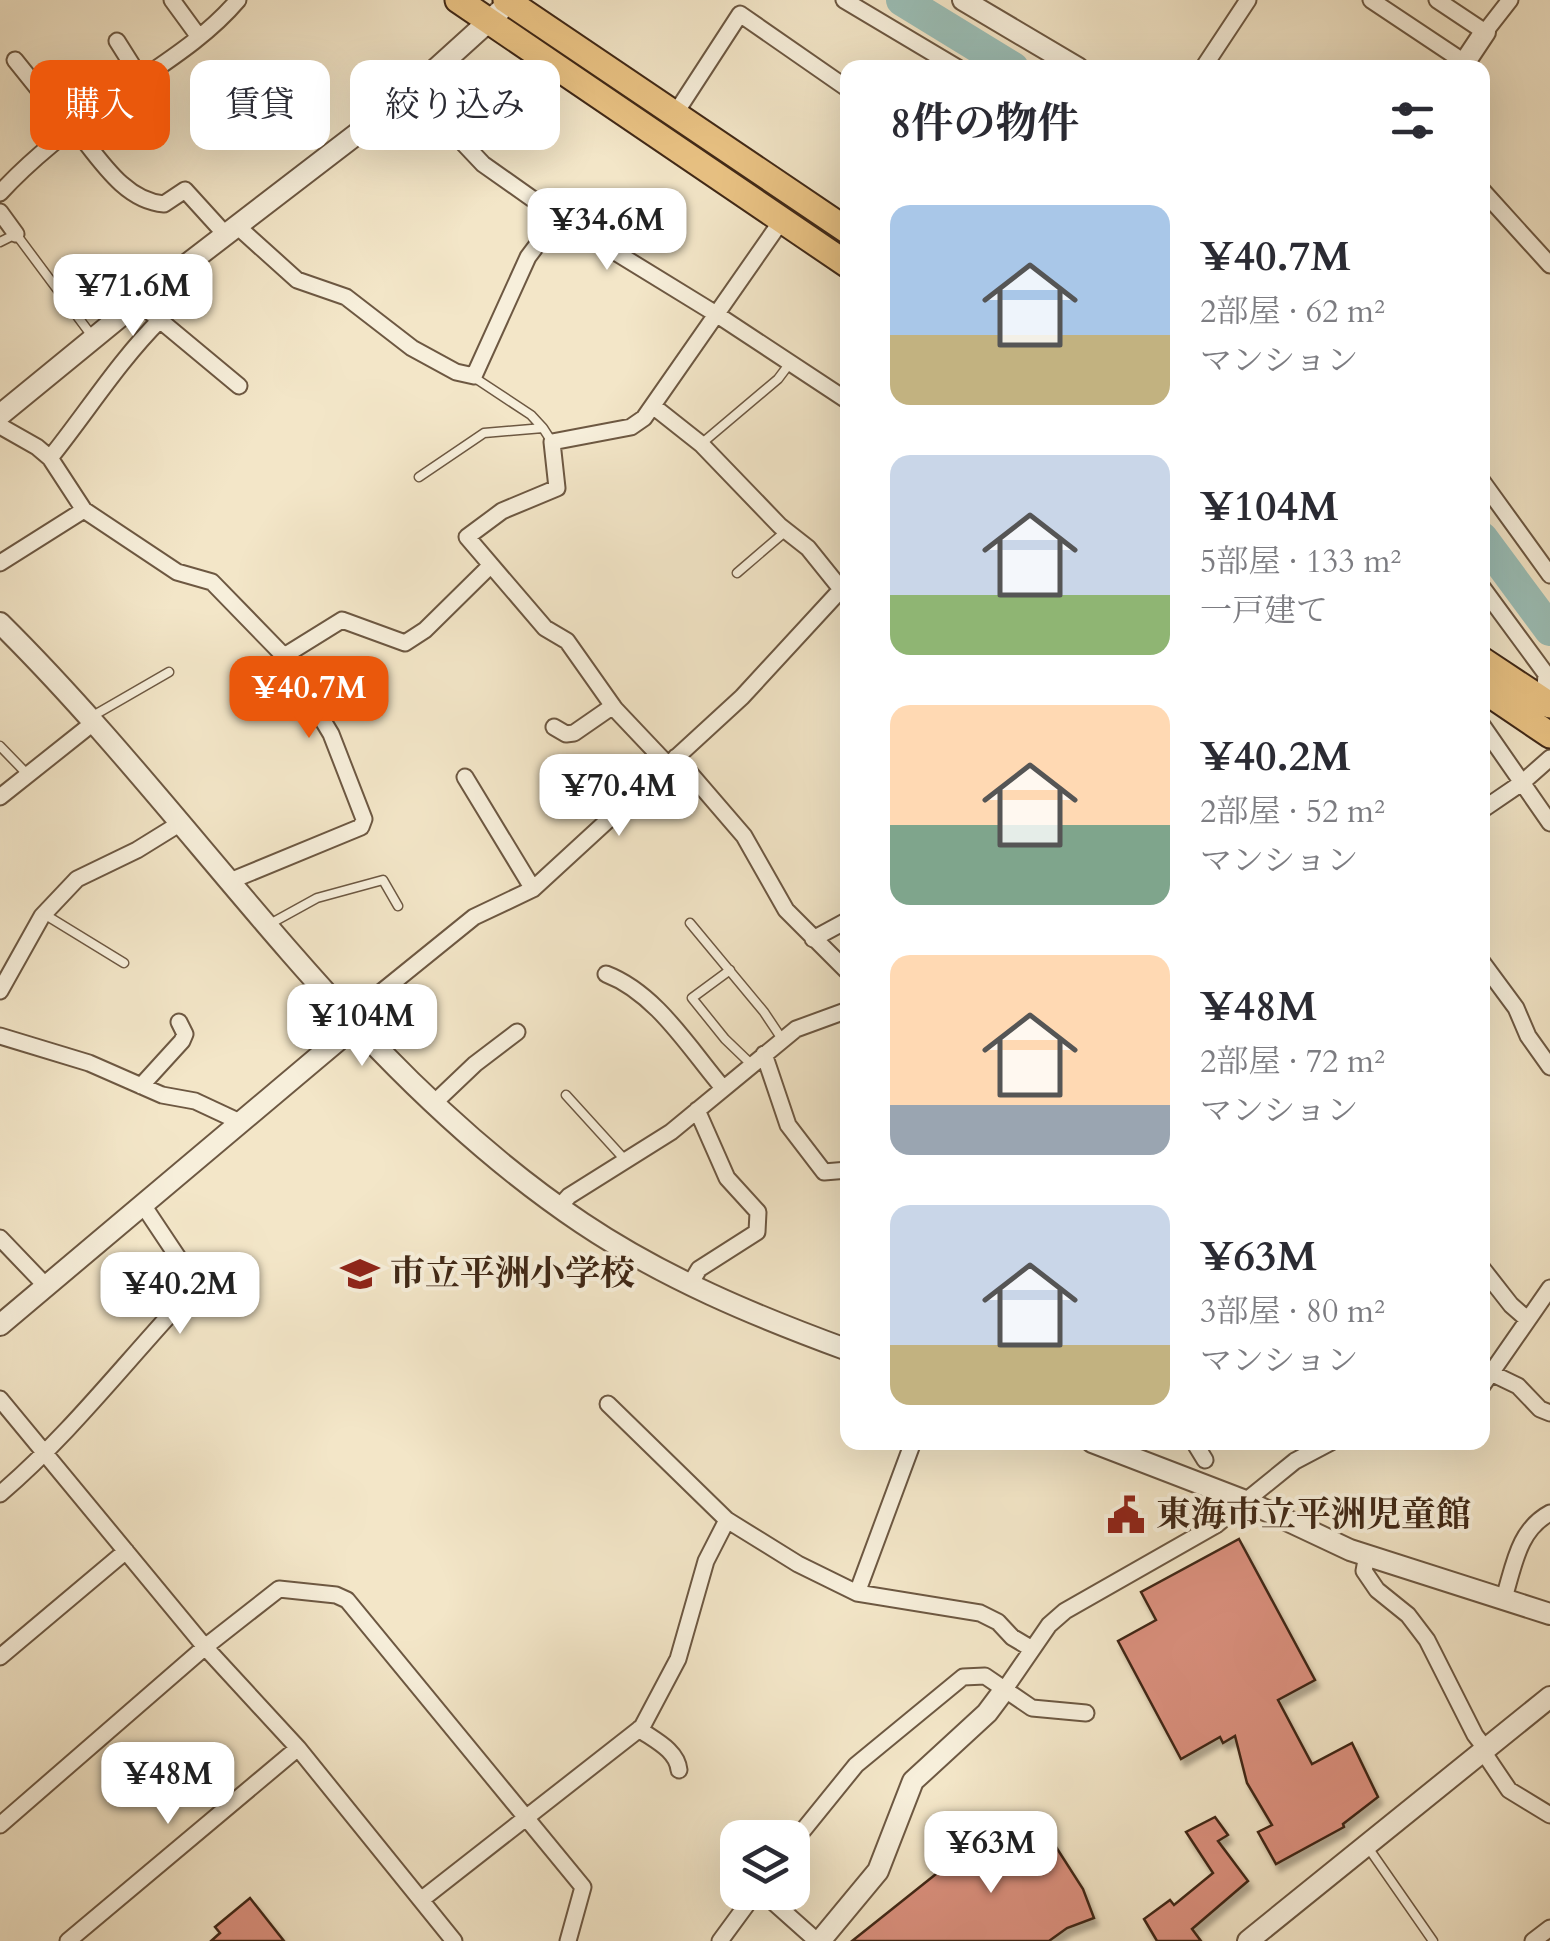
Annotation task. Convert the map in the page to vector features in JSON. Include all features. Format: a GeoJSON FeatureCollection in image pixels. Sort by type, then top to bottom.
{"type":"FeatureCollection","features":[{"type":"Feature","properties":{"kind":"main road"},"geometry":{"type":"LineString","coordinates":[[458,0],[840,259]]}},
{"type":"Feature","properties":{"kind":"main road"},"geometry":{"type":"LineString","coordinates":[[508,1],[840,226]]}},
{"type":"Feature","properties":{"kind":"main road"},"geometry":{"type":"LineString","coordinates":[[1490,665],[1547,703]]}},
{"type":"Feature","properties":{"kind":"main road"},"geometry":{"type":"LineString","coordinates":[[1490,694],[1550,735]]}},
{"type":"Feature","properties":{"kind":"street"},"geometry":{"type":"LineString","coordinates":[[172,0],[199,37]]}},
{"type":"Feature","properties":{"kind":"street"},"geometry":{"type":"LineString","coordinates":[[167,60],[238,0]]}},
{"type":"Feature","properties":{"kind":"street"},"geometry":{"type":"LineString","coordinates":[[844,0],[945,60]]}},
{"type":"Feature","properties":{"kind":"street"},"geometry":{"type":"LineString","coordinates":[[963,0],[1064,60]]}},
{"type":"Feature","properties":{"kind":"street"},"geometry":{"type":"LineString","coordinates":[[1208,60],[1248,0]]}},
{"type":"Feature","properties":{"kind":"street"},"geometry":{"type":"LineString","coordinates":[[1371,0],[1455,60]]}},
{"type":"Feature","properties":{"kind":"street"},"geometry":{"type":"LineString","coordinates":[[1437,0],[1485,32]]}},
{"type":"Feature","properties":{"kind":"street"},"geometry":{"type":"LineString","coordinates":[[1465,60],[1510,0]]}},
{"type":"Feature","properties":{"kind":"street"},"geometry":{"type":"LineString","coordinates":[[446,60],[508,1]]}},
{"type":"Feature","properties":{"kind":"street"},"geometry":{"type":"LineString","coordinates":[[675,114],[740,14],[840,83]]}},
{"type":"Feature","properties":{"kind":"street"},"geometry":{"type":"LineString","coordinates":[[117,41],[129,60]]}},
{"type":"Feature","properties":{"kind":"street"},"geometry":{"type":"LineString","coordinates":[[16,60],[30,77]]}},
{"type":"Feature","properties":{"kind":"street"},"geometry":{"type":"LineString","coordinates":[[0,415],[138,302],[350,138]]}},
{"type":"Feature","properties":{"kind":"street"},"geometry":{"type":"LineString","coordinates":[[0,194],[49,150]]}},
{"type":"Feature","properties":{"kind":"street"},"geometry":{"type":"LineString","coordinates":[[91,150],[139,199],[164,204],[184,190],[297,280],[346,298],[412,348],[456,372],[474,376],[528,256],[558,216]]}},
{"type":"Feature","properties":{"kind":"street"},"geometry":{"type":"LineString","coordinates":[[470,150],[483,164],[558,216],[840,397]]}},
{"type":"Feature","properties":{"kind":"street"},"geometry":{"type":"LineString","coordinates":[[1490,199],[1550,265]]}},
{"type":"Feature","properties":{"kind":"street"},"geometry":{"type":"LineString","coordinates":[[0,212],[16,234]]}},
{"type":"Feature","properties":{"kind":"street"},"geometry":{"type":"LineString","coordinates":[[782,220],[654,406],[631,428],[548,435],[557,488],[502,511],[467,537],[545,628],[567,642],[613,706],[730,817],[786,910],[840,964]]}},
{"type":"Feature","properties":{"kind":"street"},"geometry":{"type":"LineString","coordinates":[[138,302],[239,386]]}},
{"type":"Feature","properties":{"kind":"street"},"geometry":{"type":"LineString","coordinates":[[50,458],[128,351],[160,320]]}},
{"type":"Feature","properties":{"kind":"street"},"geometry":{"type":"LineString","coordinates":[[654,406],[702,444],[840,582]]}},
{"type":"Feature","properties":{"kind":"street"},"geometry":{"type":"LineString","coordinates":[[0,426],[50,458],[84,510],[177,572],[212,582],[284,656],[331,734],[364,819],[355,831],[256,868],[230,882]]}},
{"type":"Feature","properties":{"kind":"street"},"geometry":{"type":"LineString","coordinates":[[1490,493],[1550,575]]}},
{"type":"Feature","properties":{"kind":"street"},"geometry":{"type":"LineString","coordinates":[[0,563],[84,510]]}},
{"type":"Feature","properties":{"kind":"street"},"geometry":{"type":"LineString","coordinates":[[284,656],[342,620],[405,644],[425,630],[490,566]]}},
{"type":"Feature","properties":{"kind":"street"},"geometry":{"type":"LineString","coordinates":[[0,1325],[474,918],[534,889],[742,698],[840,590]]}},
{"type":"Feature","properties":{"kind":"street"},"geometry":{"type":"LineString","coordinates":[[1490,597],[1546,674],[1547,703]]}},
{"type":"Feature","properties":{"kind":"street"},"geometry":{"type":"LineString","coordinates":[[0,623],[91,721],[352,1022],[434,1103],[581,1222],[689,1286],[840,1347]]}},
{"type":"Feature","properties":{"kind":"street"},"geometry":{"type":"LineString","coordinates":[[554,728],[566,734],[574,732],[613,706]]}},
{"type":"Feature","properties":{"kind":"street"},"geometry":{"type":"LineString","coordinates":[[0,797],[91,721]]}},
{"type":"Feature","properties":{"kind":"street"},"geometry":{"type":"LineString","coordinates":[[1490,736],[1550,822]]}},
{"type":"Feature","properties":{"kind":"street"},"geometry":{"type":"LineString","coordinates":[[1490,805],[1550,758]]}},
{"type":"Feature","properties":{"kind":"street"},"geometry":{"type":"LineString","coordinates":[[466,777],[534,889]]}},
{"type":"Feature","properties":{"kind":"street"},"geometry":{"type":"LineString","coordinates":[[0,992],[44,914],[77,878],[138,850],[179,824]]}},
{"type":"Feature","properties":{"kind":"street"},"geometry":{"type":"LineString","coordinates":[[813,939],[840,924]]}},
{"type":"Feature","properties":{"kind":"street"},"geometry":{"type":"LineString","coordinates":[[1490,973],[1516,1008],[1528,1036],[1550,1067]]}},
{"type":"Feature","properties":{"kind":"street"},"geometry":{"type":"LineString","coordinates":[[606,974],[624,982],[658,1011],[723,1088]]}},
{"type":"Feature","properties":{"kind":"street"},"geometry":{"type":"LineString","coordinates":[[560,1206],[569,1196],[671,1132],[796,1029],[840,1013]]}},
{"type":"Feature","properties":{"kind":"street"},"geometry":{"type":"LineString","coordinates":[[140,1086],[182,1041],[185,1034],[179,1022]]}},
{"type":"Feature","properties":{"kind":"street"},"geometry":{"type":"LineString","coordinates":[[434,1103],[517,1032]]}},
{"type":"Feature","properties":{"kind":"street"},"geometry":{"type":"LineString","coordinates":[[0,1036],[89,1063],[162,1095],[195,1101],[240,1122]]}},
{"type":"Feature","properties":{"kind":"street"},"geometry":{"type":"LineString","coordinates":[[758,1059],[795,1138],[824,1172],[840,1171]]}},
{"type":"Feature","properties":{"kind":"street"},"geometry":{"type":"LineString","coordinates":[[689,1286],[699,1268],[758,1232],[758,1212],[727,1178],[697,1110]]}},
{"type":"Feature","properties":{"kind":"street"},"geometry":{"type":"LineString","coordinates":[[0,1494],[46,1455],[170,1315],[194,1294],[196,1286],[142,1205]]}},
{"type":"Feature","properties":{"kind":"street"},"geometry":{"type":"LineString","coordinates":[[0,1238],[46,1286]]}},
{"type":"Feature","properties":{"kind":"street"},"geometry":{"type":"LineString","coordinates":[[1490,1278],[1511,1305],[1528,1318]]}},
{"type":"Feature","properties":{"kind":"street"},"geometry":{"type":"LineString","coordinates":[[1490,1375],[1550,1288]]}},
{"type":"Feature","properties":{"kind":"street"},"geometry":{"type":"LineString","coordinates":[[1490,1380],[1518,1386],[1550,1413]]}},
{"type":"Feature","properties":{"kind":"street"},"geometry":{"type":"LineString","coordinates":[[0,1399],[205,1647],[298,1748],[454,1941]]}},
{"type":"Feature","properties":{"kind":"street"},"geometry":{"type":"LineString","coordinates":[[608,1404],[727,1520],[798,1564],[858,1592],[980,1613],[1032,1649]]}},
{"type":"Feature","properties":{"kind":"street"},"geometry":{"type":"LineString","coordinates":[[858,1592],[910,1450]]}},
{"type":"Feature","properties":{"kind":"street"},"geometry":{"type":"LineString","coordinates":[[1113,1450],[1248,1502],[1366,1555],[1550,1614]]}},
{"type":"Feature","properties":{"kind":"street"},"geometry":{"type":"LineString","coordinates":[[1199,1450],[1205,1460]]}},
{"type":"Feature","properties":{"kind":"street"},"geometry":{"type":"LineString","coordinates":[[781,1910],[818,1941],[878,1871],[913,1781],[987,1713],[1049,1625],[1070,1607],[1216,1525],[1295,1462],[1317,1450]]}},
{"type":"Feature","properties":{"kind":"street"},"geometry":{"type":"LineString","coordinates":[[1504,1598],[1521,1542],[1535,1521],[1550,1513]]}},
{"type":"Feature","properties":{"kind":"street"},"geometry":{"type":"LineString","coordinates":[[421,1900],[639,1729],[678,1659],[706,1561],[727,1520]]}},
{"type":"Feature","properties":{"kind":"street"},"geometry":{"type":"LineString","coordinates":[[0,1657],[126,1551]]}},
{"type":"Feature","properties":{"kind":"street"},"geometry":{"type":"LineString","coordinates":[[1366,1555],[1364,1570],[1377,1590],[1408,1615],[1426,1640],[1475,1735],[1510,1790],[1550,1816]]}},
{"type":"Feature","properties":{"kind":"street"},"geometry":{"type":"LineString","coordinates":[[0,1825],[205,1647],[278,1589],[336,1594],[346,1600],[583,1887],[568,1941]]}},
{"type":"Feature","properties":{"kind":"street"},"geometry":{"type":"LineString","coordinates":[[810,1822],[856,1766],[963,1677],[985,1676],[1032,1708],[1086,1714]]}},
{"type":"Feature","properties":{"kind":"street"},"geometry":{"type":"LineString","coordinates":[[1248,1941],[1550,1697]]}},
{"type":"Feature","properties":{"kind":"street"},"geometry":{"type":"LineString","coordinates":[[639,1729],[673,1753],[679,1770]]}},
{"type":"Feature","properties":{"kind":"street"},"geometry":{"type":"LineString","coordinates":[[68,1941],[298,1748]]}},
{"type":"Feature","properties":{"kind":"street"},"geometry":{"type":"LineString","coordinates":[[720,1941],[745,1910]]}},
{"type":"Feature","properties":{"kind":"street"},"geometry":{"type":"LineString","coordinates":[[1533,1941],[1550,1928]]}},
{"type":"Feature","properties":{"kind":"lane"},"geometry":{"type":"LineString","coordinates":[[0,242],[16,234],[95,339]]}},
{"type":"Feature","properties":{"kind":"lane"},"geometry":{"type":"LineString","coordinates":[[702,444],[778,379],[790,364]]}},
{"type":"Feature","properties":{"kind":"lane"},"geometry":{"type":"LineString","coordinates":[[474,376],[531,415],[548,435]]}},
{"type":"Feature","properties":{"kind":"lane"},"geometry":{"type":"LineString","coordinates":[[419,477],[484,433],[548,435]]}},
{"type":"Feature","properties":{"kind":"lane"},"geometry":{"type":"LineString","coordinates":[[737,573],[786,530]]}},
{"type":"Feature","properties":{"kind":"lane"},"geometry":{"type":"LineString","coordinates":[[91,721],[169,672]]}},
{"type":"Feature","properties":{"kind":"lane"},"geometry":{"type":"LineString","coordinates":[[0,746],[28,774]]}},
{"type":"Feature","properties":{"kind":"lane"},"geometry":{"type":"LineString","coordinates":[[268,926],[318,898],[383,880],[398,906]]}},
{"type":"Feature","properties":{"kind":"lane"},"geometry":{"type":"LineString","coordinates":[[44,914],[124,962]]}},
{"type":"Feature","properties":{"kind":"lane"},"geometry":{"type":"LineString","coordinates":[[690,923],[782,1040]]}},
{"type":"Feature","properties":{"kind":"lane"},"geometry":{"type":"LineString","coordinates":[[730,970],[692,998],[725,1039],[758,1059]]}},
{"type":"Feature","properties":{"kind":"lane"},"geometry":{"type":"LineString","coordinates":[[566,1095],[626,1161]]}},
{"type":"Feature","properties":{"kind":"lane"},"geometry":{"type":"LineString","coordinates":[[1367,1846],[1432,1941]]}},
{"type":"Feature","properties":{"kind":"building"},"geometry":{"type":"Polygon","coordinates":[[[1239,1539],[1315,1680],[1278,1700],[1312,1764],[1352,1743],[1378,1797],[1344,1827],[1276,1864],[1258,1832],[1272,1825],[1247,1783],[1235,1736],[1223,1743],[1220,1737],[1181,1759],[1118,1641],[1156,1620],[1141,1592],[1239,1539]]]}},
{"type":"Feature","properties":{"kind":"building"},"geometry":{"type":"Polygon","coordinates":[[[1215,1817],[1228,1835],[1218,1841],[1248,1881],[1192,1929],[1201,1941],[1157,1941],[1144,1919],[1170,1900],[1174,1905],[1213,1873],[1186,1832],[1215,1817]]]}},
{"type":"Feature","properties":{"kind":"building"},"geometry":{"type":"Polygon","coordinates":[[[1005,1819],[1031,1847],[1049,1836],[1083,1889],[1094,1918],[1067,1928],[1049,1941],[852,1941],[1005,1819]]]}},
{"type":"Feature","properties":{"kind":"building"},"geometry":{"type":"Polygon","coordinates":[[[250,1898],[284,1941],[211,1941],[220,1933],[215,1927],[250,1898]]]}},
{"type":"Feature","properties":{"kind":"waterway"},"geometry":{"type":"LineString","coordinates":[[902,0],[1000,60]]}},
{"type":"Feature","properties":{"kind":"waterway"},"geometry":{"type":"LineString","coordinates":[[1490,549],[1550,630]]}},
{"type":"Feature","properties":{"kind":"place","name":"市立平洲小学校"},"geometry":{"type":"Point","coordinates":[360,1274]}},
{"type":"Feature","properties":{"kind":"place","name":"東海市立平洲児童館"},"geometry":{"type":"Point","coordinates":[1126,1515]}}]}
